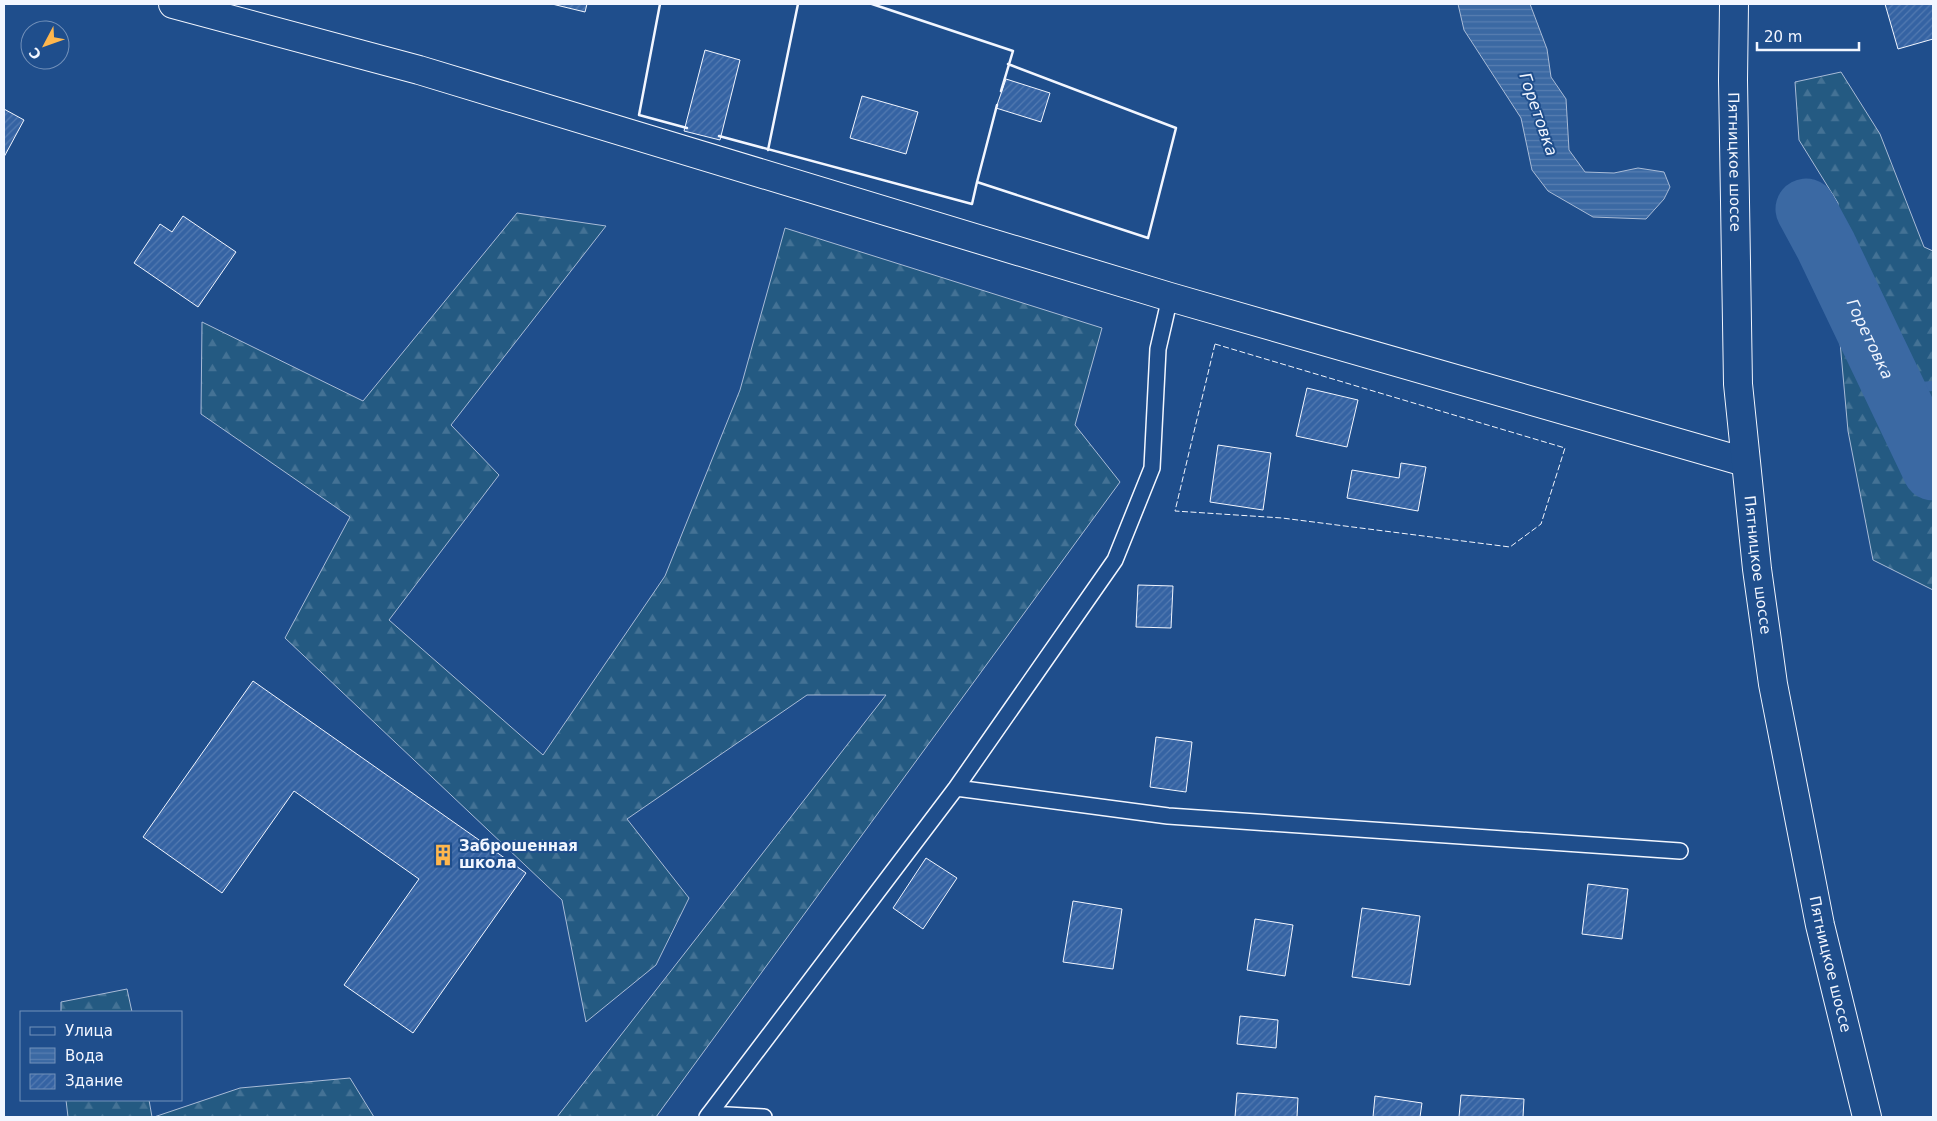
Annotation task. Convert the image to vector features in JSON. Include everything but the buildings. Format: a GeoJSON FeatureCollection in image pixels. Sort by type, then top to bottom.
{"type":"FeatureCollection","features":[{"type":"Feature","properties":{"kind":"street"},"geometry":{"type":"LineString","coordinates":[[173,4],[419,70],[1170,297],[1745,462]]}},
{"type":"Feature","properties":{"kind":"street","name":"Пятницкое шоссе"},"geometry":{"type":"LineString","coordinates":[[1734,4],[1732,80],[1738,374],[1745,462],[1757,569],[1775,694],[1820,925],[1867,1117]]}},
{"type":"Feature","properties":{"kind":"lane"},"geometry":{"type":"LineString","coordinates":[[708,1116],[956,788],[1115,560],[1152,468],[1158,349],[1170,297]]}},
{"type":"Feature","properties":{"kind":"lane"},"geometry":{"type":"LineString","coordinates":[[956,788],[1168,816],[1680,851]]}},
{"type":"Feature","properties":{"kind":"lane"},"geometry":{"type":"LineString","coordinates":[[708,1116],[764,1117]]}},
{"type":"Feature","properties":{"kind":"green space"},"geometry":{"type":"Polygon","coordinates":[[[1841,72],[1880,134],[1924,247],[1933,251],[1933,590],[1873,560],[1848,431],[1834,275],[1838,203],[1799,140],[1795,82],[1841,72]]]}},
{"type":"Feature","properties":{"kind":"green space"},"geometry":{"type":"Polygon","coordinates":[[[517,213],[606,226],[451,425],[499,475],[389,620],[543,755],[665,576],[740,390],[785,228],[1102,328],[1075,425],[1120,482],[656,1117],[557,1117],[886,695],[807,695],[627,819],[689,898],[656,965],[586,1022],[562,900],[285,638],[350,517],[201,414],[202,322],[363,401],[517,213]]]}},
{"type":"Feature","properties":{"kind":"green space"},"geometry":{"type":"Polygon","coordinates":[[[127,989],[132,1011],[61,1011],[61,1002],[127,989]]]}},
{"type":"Feature","properties":{"kind":"green space"},"geometry":{"type":"Polygon","coordinates":[[[350,1078],[374,1117],[154,1117],[240,1088],[350,1078]]]}},
{"type":"Feature","properties":{"kind":"green space"},"geometry":{"type":"Polygon","coordinates":[[[66,1101],[149,1101],[152,1117],[68,1117],[66,1101]]]}},
{"type":"Feature","properties":{"kind":"water"},"geometry":{"type":"Polygon","coordinates":[[[1458,4],[1530,4],[1547,49],[1551,77],[1566,99],[1569,150],[1585,172],[1614,173],[1638,168],[1664,172],[1670,187],[1664,199],[1646,219],[1593,217],[1548,191],[1532,170],[1521,118],[1464,30],[1458,4]]]}},
{"type":"Feature","properties":{"kind":"waterway","name":"Горетовка"},"geometry":{"type":"LineString","coordinates":[[1806,209],[1826,246],[1933,470]]}},
{"type":"Feature","properties":{"kind":"waterway"},"geometry":{"type":"LineString","coordinates":[[1894,389],[1933,386]]}},
{"type":"Feature","properties":{"kind":"fence"},"geometry":{"type":"LineString","coordinates":[[1215,344],[1565,448],[1541,524],[1510,547],[1282,518],[1175,511],[1215,344]]}},
{"type":"Feature","properties":{"kind":"wall"},"geometry":{"type":"LineString","coordinates":[[660,4],[639,115],[687,128]]}},
{"type":"Feature","properties":{"kind":"wall"},"geometry":{"type":"LineString","coordinates":[[768,150],[798,4]]}},
{"type":"Feature","properties":{"kind":"wall"},"geometry":{"type":"LineString","coordinates":[[872,4],[1013,51],[1001,91]]}},
{"type":"Feature","properties":{"kind":"wall"},"geometry":{"type":"LineString","coordinates":[[997,105],[977,182],[1148,238],[1176,128],[1008,64]]}},
{"type":"Feature","properties":{"kind":"wall"},"geometry":{"type":"LineString","coordinates":[[719,136],[972,204],[977,182]]}},
{"type":"Feature","properties":{"kind":"place","name":"Заброшенная школа"},"geometry":{"type":"Point","coordinates":[443,855]}}]}
